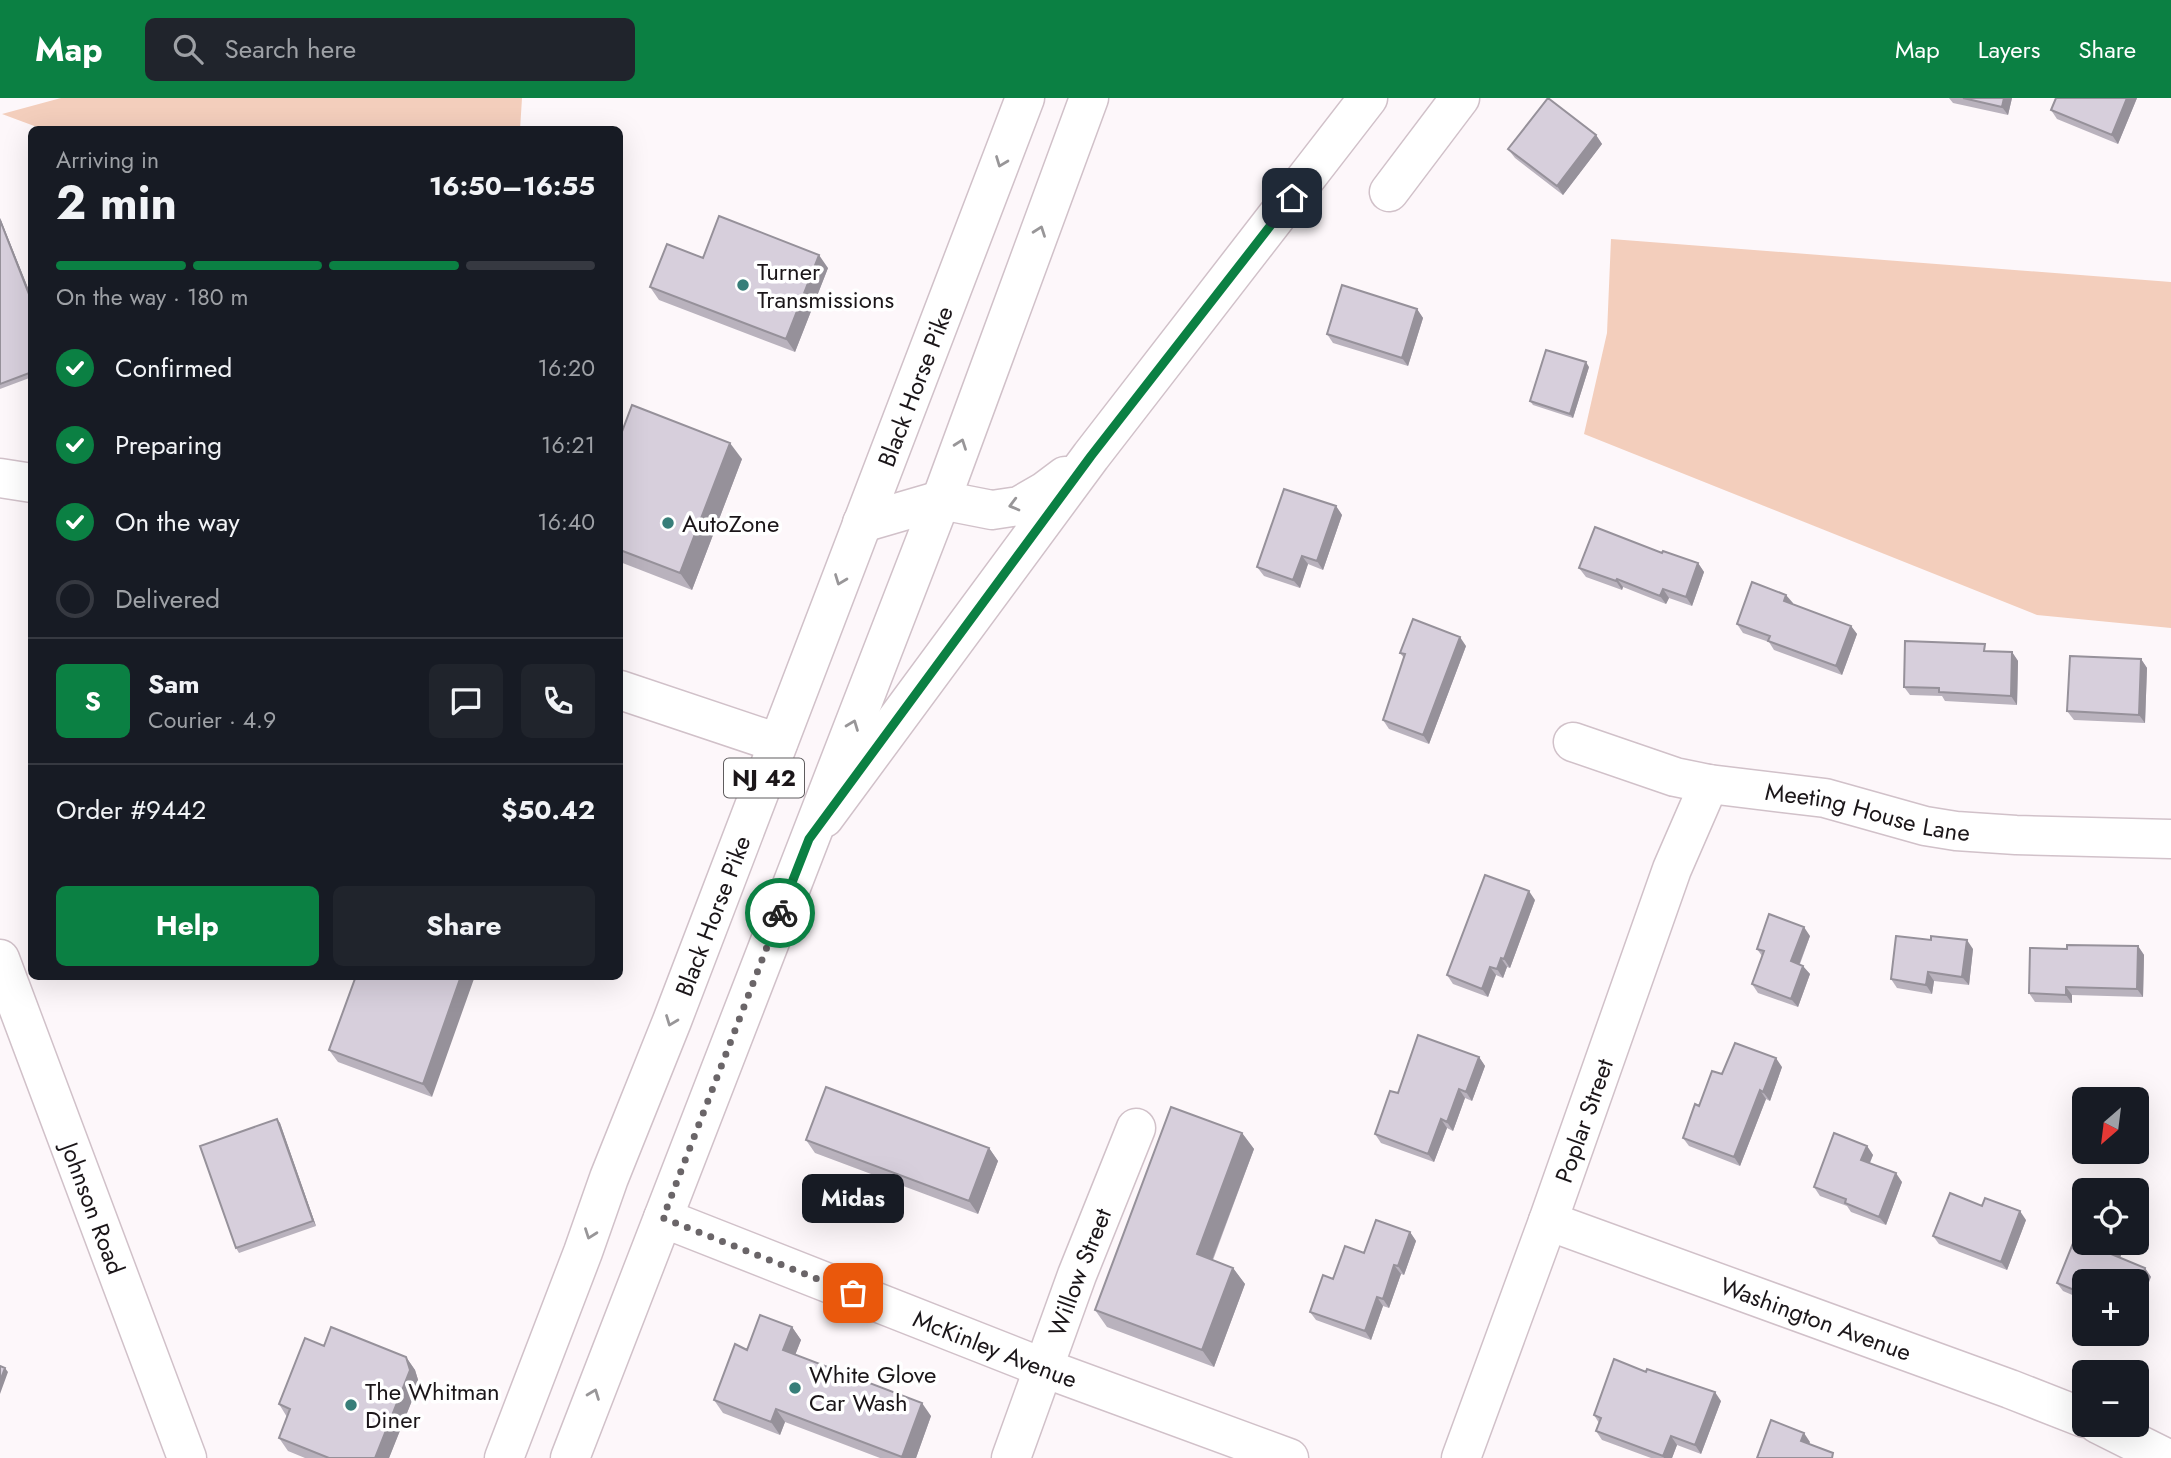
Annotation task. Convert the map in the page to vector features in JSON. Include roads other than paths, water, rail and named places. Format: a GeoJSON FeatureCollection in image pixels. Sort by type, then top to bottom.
{"type":"FeatureCollection","features":[{"type":"Feature","properties":{"kind":"main road","name":"Black Horse Pike"},"geometry":{"type":"LineString","coordinates":[[504,1458],[609,1178],[1025,98]]}},
{"type":"Feature","properties":{"kind":"main road","name":"NJ 42"},"geometry":{"type":"LineString","coordinates":[[570,1458],[941,500],[1089,98]]}},
{"type":"Feature","properties":{"kind":"main road"},"geometry":{"type":"LineString","coordinates":[[809,839],[1091,456],[1368,98]]}},
{"type":"Feature","properties":{"kind":"main road"},"geometry":{"type":"LineString","coordinates":[[1389,192],[1460,98]]}},
{"type":"Feature","properties":{"kind":"main road"},"geometry":{"type":"LineString","coordinates":[[862,523],[941,500],[992,510],[1019,506],[1045,491],[1091,456]]}},
{"type":"Feature","properties":{"kind":"main road"},"geometry":{"type":"LineString","coordinates":[[0,478],[28,482]]}},
{"type":"Feature","properties":{"kind":"main road"},"geometry":{"type":"LineString","coordinates":[[623,691],[778,743]]}},
{"type":"Feature","properties":{"kind":"main road","name":"Meeting House Lane"},"geometry":{"type":"LineString","coordinates":[[1573,742],[1644,768],[1709,784],[1825,798],[1924,826],[2017,835],[2171,839]]}},
{"type":"Feature","properties":{"kind":"main road","name":"Poplar Street"},"geometry":{"type":"LineString","coordinates":[[1461,1458],[1672,869],[1709,784]]}},
{"type":"Feature","properties":{"kind":"main road","name":"Johnson Road"},"geometry":{"type":"LineString","coordinates":[[0,960],[187,1458]]}},
{"type":"Feature","properties":{"kind":"main road","name":"Willow Street"},"geometry":{"type":"LineString","coordinates":[[1011,1458],[1077,1275],[1136,1128]]}},
{"type":"Feature","properties":{"kind":"main road","name":"McKinley Avenue"},"geometry":{"type":"LineString","coordinates":[[663,1218],[1045,1368],[1289,1458]]}},
{"type":"Feature","properties":{"kind":"main road","name":"Washington Avenue"},"geometry":{"type":"LineString","coordinates":[[1548,1221],[2072,1413]]}},
{"type":"Feature","properties":{"kind":"main road"},"geometry":{"type":"LineString","coordinates":[[2124,1437],[2166,1458]]}},
{"type":"Feature","properties":{"kind":"place","name":"Turner Transmissions"},"geometry":{"type":"Point","coordinates":[743,285]}},
{"type":"Feature","properties":{"kind":"place","name":"AutoZone"},"geometry":{"type":"Point","coordinates":[668,523]}},
{"type":"Feature","properties":{"kind":"place","name":"Midas"},"geometry":{"type":"Point","coordinates":[853,1293]}},
{"type":"Feature","properties":{"kind":"place","name":"White Glove Car Wash"},"geometry":{"type":"Point","coordinates":[795,1388]}},
{"type":"Feature","properties":{"kind":"place","name":"The Whitman Diner"},"geometry":{"type":"Point","coordinates":[351,1405]}}]}
